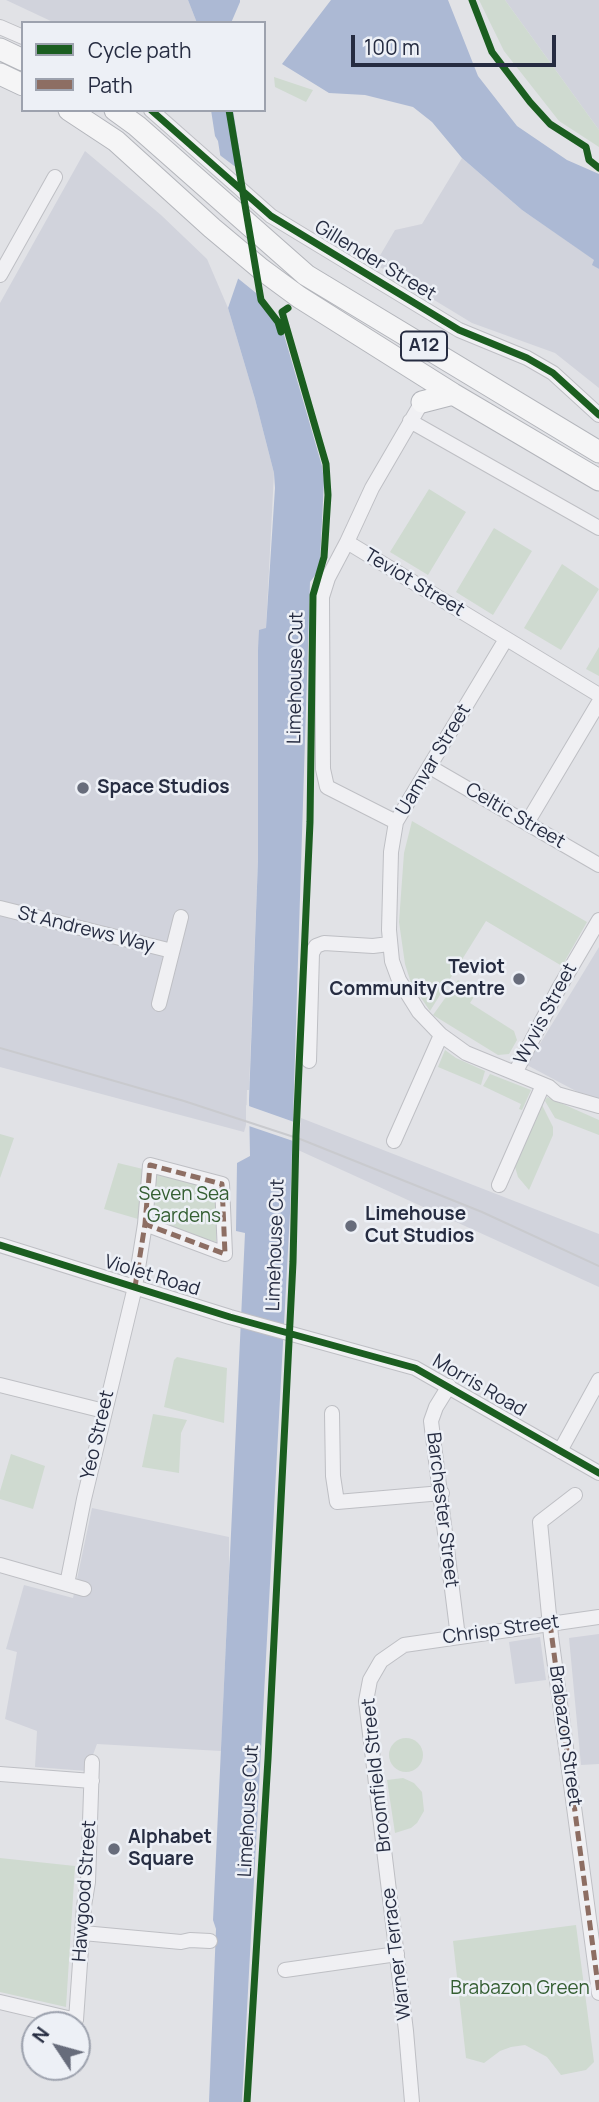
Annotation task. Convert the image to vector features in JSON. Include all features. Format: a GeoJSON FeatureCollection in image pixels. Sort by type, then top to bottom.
{"type":"FeatureCollection","features":[{"type":"Feature","properties":{"kind":"highway"},"geometry":{"type":"LineString","coordinates":[[0,49],[21,59]]}},
{"type":"Feature","properties":{"kind":"highway"},"geometry":{"type":"LineString","coordinates":[[0,74],[21,84]]}},
{"type":"Feature","properties":{"kind":"highway","name":"A12"},"geometry":{"type":"LineString","coordinates":[[72,112],[116,141],[212,228],[299,297],[453,394],[599,480]]}},
{"type":"Feature","properties":{"kind":"highway","name":"A12"},"geometry":{"type":"LineString","coordinates":[[118,112],[306,275],[599,452]]}},
{"type":"Feature","properties":{"kind":"highway"},"geometry":{"type":"LineString","coordinates":[[422,402],[453,394]]}},
{"type":"Feature","properties":{"kind":"street"},"geometry":{"type":"LineString","coordinates":[[0,27],[21,36]]}},
{"type":"Feature","properties":{"kind":"street","name":"Gillender Street"},"geometry":{"type":"LineString","coordinates":[[152,112],[271,216],[459,330],[527,358],[553,373],[599,415]]}},
{"type":"Feature","properties":{"kind":"street"},"geometry":{"type":"LineString","coordinates":[[0,275],[55,177]]}},
{"type":"Feature","properties":{"kind":"street","name":"Teviot Street"},"geometry":{"type":"LineString","coordinates":[[422,402],[372,488],[347,542],[599,695]]}},
{"type":"Feature","properties":{"kind":"street"},"geometry":{"type":"LineString","coordinates":[[410,421],[599,528]]}},
{"type":"Feature","properties":{"kind":"street"},"geometry":{"type":"LineString","coordinates":[[347,542],[328,578],[322,597],[323,769],[327,787],[396,822]]}},
{"type":"Feature","properties":{"kind":"street","name":"Uamvar Street"},"geometry":{"type":"LineString","coordinates":[[506,639],[396,822],[391,852],[389,944],[392,961],[419,1012],[440,1035],[466,1053],[543,1085],[557,1094],[599,1106]]}},
{"type":"Feature","properties":{"kind":"street"},"geometry":{"type":"LineString","coordinates":[[527,824],[599,702]]}},
{"type":"Feature","properties":{"kind":"street","name":"Celtic Street"},"geometry":{"type":"LineString","coordinates":[[430,767],[599,865]]}},
{"type":"Feature","properties":{"kind":"street","name":"St Andrews Way"},"geometry":{"type":"LineString","coordinates":[[0,908],[172,951]]}},
{"type":"Feature","properties":{"kind":"street","name":"St Andrews Way"},"geometry":{"type":"LineString","coordinates":[[159,1004],[181,917]]}},
{"type":"Feature","properties":{"kind":"street","name":"Wyvis Street"},"geometry":{"type":"LineString","coordinates":[[515,1073],[599,919]]}},
{"type":"Feature","properties":{"kind":"street"},"geometry":{"type":"LineString","coordinates":[[309,1060],[312,953],[316,946],[324,943],[373,946],[389,944]]}},
{"type":"Feature","properties":{"kind":"street"},"geometry":{"type":"LineString","coordinates":[[394,1142],[440,1035]]}},
{"type":"Feature","properties":{"kind":"street"},"geometry":{"type":"LineString","coordinates":[[499,1185],[543,1085]]}},
{"type":"Feature","properties":{"kind":"street"},"geometry":{"type":"LineString","coordinates":[[135,1287],[145,1224],[150,1165],[222,1184],[225,1254],[145,1224]]}},
{"type":"Feature","properties":{"kind":"street","name":"Violet Road"},"geometry":{"type":"LineString","coordinates":[[0,1245],[295,1336]]}},
{"type":"Feature","properties":{"kind":"street","name":"Yeo Street"},"geometry":{"type":"LineString","coordinates":[[67,1584],[83,1499],[135,1287]]}},
{"type":"Feature","properties":{"kind":"street","name":"Morris Road"},"geometry":{"type":"LineString","coordinates":[[295,1336],[415,1368],[599,1473]]}},
{"type":"Feature","properties":{"kind":"street"},"geometry":{"type":"LineString","coordinates":[[560,1451],[599,1380]]}},
{"type":"Feature","properties":{"kind":"street"},"geometry":{"type":"LineString","coordinates":[[0,1384],[104,1411]]}},
{"type":"Feature","properties":{"kind":"street","name":"Barchester Street"},"geometry":{"type":"LineString","coordinates":[[449,1386],[436,1407],[432,1421],[458,1637]]}},
{"type":"Feature","properties":{"kind":"street"},"geometry":{"type":"LineString","coordinates":[[332,1413],[333,1476],[337,1502],[442,1493]]}},
{"type":"Feature","properties":{"kind":"street","name":"Brabazon Street"},"geometry":{"type":"LineString","coordinates":[[575,1495],[540,1522],[550,1623],[595,1924],[599,1993]]}},
{"type":"Feature","properties":{"kind":"street"},"geometry":{"type":"LineString","coordinates":[[0,1565],[84,1589]]}},
{"type":"Feature","properties":{"kind":"street","name":"Chrisp Street"},"geometry":{"type":"LineString","coordinates":[[404,1645],[599,1617]]}},
{"type":"Feature","properties":{"kind":"street","name":"Broomfield Street"},"geometry":{"type":"LineString","coordinates":[[388,1878],[366,1701],[370,1680],[381,1661],[404,1645]]}},
{"type":"Feature","properties":{"kind":"street","name":"Hawgood Street"},"geometry":{"type":"LineString","coordinates":[[0,2002],[76,2020],[88,1882],[92,1762]]}},
{"type":"Feature","properties":{"kind":"street"},"geometry":{"type":"LineString","coordinates":[[0,1774],[92,1781]]}},
{"type":"Feature","properties":{"kind":"street","name":"Warner Terrace"},"geometry":{"type":"LineString","coordinates":[[388,1878],[412,2102]]}},
{"type":"Feature","properties":{"kind":"street"},"geometry":{"type":"LineString","coordinates":[[83,1933],[181,1942],[211,1941]]}},
{"type":"Feature","properties":{"kind":"street"},"geometry":{"type":"LineString","coordinates":[[285,1970],[397,1954]]}},
{"type":"Feature","properties":{"kind":"shaded area"},"geometry":{"type":"Polygon","coordinates":[[[6,0],[188,0],[196,21],[51,21],[6,0]]]}},
{"type":"Feature","properties":{"kind":"shaded area"},"geometry":{"type":"Polygon","coordinates":[[[505,0],[599,0],[599,130],[505,0]]]}},
{"type":"Feature","properties":{"kind":"shaded area"},"geometry":{"type":"Polygon","coordinates":[[[85,151],[161,215],[207,259],[228,308],[274,473],[266,628],[258,650],[258,860],[249,1090],[244,1132],[0,1067],[0,303],[85,151]]]}},
{"type":"Feature","properties":{"kind":"shaded area"},"geometry":{"type":"Polygon","coordinates":[[[462,158],[522,210],[595,260],[593,265],[599,269],[599,388],[555,353],[472,323],[375,264],[395,230],[422,224],[462,158]]]}},
{"type":"Feature","properties":{"kind":"shaded area"},"geometry":{"type":"Polygon","coordinates":[[[599,947],[599,1100],[589,1098],[527,1065],[599,947]]]}},
{"type":"Feature","properties":{"kind":"shaded area"},"geometry":{"type":"Polygon","coordinates":[[[301,1118],[599,1234],[599,1287],[298,1150],[301,1118]]]}},
{"type":"Feature","properties":{"kind":"shaded area"},"geometry":{"type":"Polygon","coordinates":[[[92,1508],[229,1537],[221,1751],[97,1744],[87,1771],[35,1767],[37,1731],[5,1719],[17,1652],[6,1649],[24,1585],[73,1598],[92,1508]]]}},
{"type":"Feature","properties":{"kind":"shaded area"},"geometry":{"type":"Polygon","coordinates":[[[599,1634],[599,1764],[581,1765],[569,1638],[599,1634]]]}},
{"type":"Feature","properties":{"kind":"shaded area"},"geometry":{"type":"Polygon","coordinates":[[[540,1637],[546,1680],[515,1684],[509,1642],[540,1637]]]}},
{"type":"Feature","properties":{"kind":"green space"},"geometry":{"type":"Polygon","coordinates":[[[479,0],[505,0],[599,130],[599,147],[559,121],[504,51],[479,0]]]}},
{"type":"Feature","properties":{"kind":"green space"},"geometry":{"type":"Polygon","coordinates":[[[274,77],[313,90],[306,102],[275,87],[274,77]]]}},
{"type":"Feature","properties":{"kind":"green space"},"geometry":{"type":"Polygon","coordinates":[[[429,489],[466,512],[428,575],[390,552],[429,489]]]}},
{"type":"Feature","properties":{"kind":"green space"},"geometry":{"type":"Polygon","coordinates":[[[494,528],[532,551],[493,615],[456,592],[494,528]]]}},
{"type":"Feature","properties":{"kind":"green space"},"geometry":{"type":"Polygon","coordinates":[[[562,564],[599,589],[561,650],[524,628],[562,564]]]}},
{"type":"Feature","properties":{"kind":"green space"},"geometry":{"type":"Polygon","coordinates":[[[599,647],[599,676],[586,669],[599,647]]]}},
{"type":"Feature","properties":{"kind":"green space"},"geometry":{"type":"Polygon","coordinates":[[[412,821],[587,922],[562,966],[486,921],[430,1011],[411,983],[405,964],[399,922],[404,853],[412,821]]]}},
{"type":"Feature","properties":{"kind":"green space"},"geometry":{"type":"Polygon","coordinates":[[[458,980],[477,992],[470,1003],[514,1031],[517,1040],[509,1054],[498,1055],[433,1015],[458,980]]]}},
{"type":"Feature","properties":{"kind":"green space"},"geometry":{"type":"Polygon","coordinates":[[[445,1050],[485,1071],[481,1085],[438,1067],[445,1050]]]}},
{"type":"Feature","properties":{"kind":"green space"},"geometry":{"type":"Polygon","coordinates":[[[490,1074],[531,1090],[522,1110],[519,1109],[521,1104],[483,1086],[490,1074]]]}},
{"type":"Feature","properties":{"kind":"green space"},"geometry":{"type":"Polygon","coordinates":[[[547,1097],[599,1120],[599,1135],[555,1118],[545,1101],[547,1097]]]}},
{"type":"Feature","properties":{"kind":"green space"},"geometry":{"type":"Polygon","coordinates":[[[541,1103],[553,1127],[553,1135],[529,1190],[518,1177],[515,1167],[541,1103]]]}},
{"type":"Feature","properties":{"kind":"green space"},"geometry":{"type":"Polygon","coordinates":[[[0,1134],[14,1138],[0,1178],[0,1134]]]}},
{"type":"Feature","properties":{"kind":"green space"},"geometry":{"type":"Polygon","coordinates":[[[118,1163],[143,1169],[138,1219],[104,1209],[118,1163]]]}},
{"type":"Feature","properties":{"kind":"green space","name":"Seven Sea Gardens"},"geometry":{"type":"Polygon","coordinates":[[[154,1172],[217,1188],[216,1242],[149,1222],[154,1172]]]}},
{"type":"Feature","properties":{"kind":"green space"},"geometry":{"type":"Polygon","coordinates":[[[177,1357],[227,1368],[224,1423],[164,1407],[174,1360],[177,1357]]]}},
{"type":"Feature","properties":{"kind":"green space"},"geometry":{"type":"Polygon","coordinates":[[[153,1414],[187,1420],[181,1433],[179,1473],[142,1467],[153,1414]]]}},
{"type":"Feature","properties":{"kind":"green space"},"geometry":{"type":"Polygon","coordinates":[[[11,1454],[45,1466],[33,1509],[0,1499],[11,1454]]]}},
{"type":"Feature","properties":{"kind":"green space"},"geometry":{"type":"Polygon","coordinates":[[[406,1738],[418,1743],[423,1755],[418,1767],[406,1772],[394,1767],[389,1755],[394,1743],[406,1738]]]}},
{"type":"Feature","properties":{"kind":"green space"},"geometry":{"type":"Polygon","coordinates":[[[403,1778],[414,1783],[422,1792],[424,1811],[411,1828],[395,1833],[387,1780],[403,1778]]]}},
{"type":"Feature","properties":{"kind":"green space"},"geometry":{"type":"Polygon","coordinates":[[[0,1858],[75,1866],[66,2007],[0,1992],[0,1858]]]}},
{"type":"Feature","properties":{"kind":"green space","name":"Brabazon Green"},"geometry":{"type":"Polygon","coordinates":[[[576,1925],[594,2062],[586,2070],[561,2075],[547,2057],[525,2045],[500,2051],[484,2063],[466,2058],[453,1941],[576,1925]]]}},
{"type":"Feature","properties":{"kind":"water"},"geometry":{"type":"Polygon","coordinates":[[[188,0],[240,0],[232,21],[196,21],[188,0]]]}},
{"type":"Feature","properties":{"kind":"water"},"geometry":{"type":"Polygon","coordinates":[[[331,0],[448,0],[478,76],[517,126],[567,160],[599,174],[599,269],[592,265],[594,260],[522,210],[462,158],[432,122],[413,107],[365,95],[329,93],[282,64],[331,0]]]}},
{"type":"Feature","properties":{"kind":"water"},"geometry":{"type":"Polygon","coordinates":[[[211,112],[233,112],[264,302],[280,321],[324,481],[319,570],[310,582],[290,1213],[242,2102],[209,2102],[216,1929],[213,1920],[245,1233],[236,1231],[237,1163],[250,1156],[249,1100],[258,860],[258,650],[259,630],[266,628],[275,488],[274,473],[255,399],[228,308],[239,276],[218,141],[211,112]]]}},
{"type":"Feature","properties":{"kind":"pier"},"geometry":{"type":"Polygon","coordinates":[[[217,153],[245,174],[266,301],[235,276],[217,153]]]}},
{"type":"Feature","properties":{"kind":"pier"},"geometry":{"type":"Polygon","coordinates":[[[246,1105],[297,1123],[296,1142],[246,1125],[246,1105]]]}},
{"type":"Feature","properties":{"kind":"tram line"},"geometry":{"type":"LineString","coordinates":[[0,1048],[184,1101],[300,1139],[482,1212],[599,1266]]}},
{"type":"Feature","properties":{"kind":"marked path"},"geometry":{"type":"LineString","coordinates":[[135,1287],[145,1224],[150,1165],[222,1184],[225,1254],[145,1224]]}},
{"type":"Feature","properties":{"kind":"marked path"},"geometry":{"type":"LineString","coordinates":[[550,1623],[599,1993]]}},
{"type":"Feature","properties":{"kind":"cycle path"},"geometry":{"type":"LineString","coordinates":[[472,0],[492,52],[550,124],[586,147],[589,160],[599,168]]}},
{"type":"Feature","properties":{"kind":"cycle path"},"geometry":{"type":"LineString","coordinates":[[153,112],[271,216],[459,330],[527,358],[553,373],[599,415]]}},
{"type":"Feature","properties":{"kind":"cycle path"},"geometry":{"type":"LineString","coordinates":[[229,112],[261,300],[278,322],[281,332]]}},
{"type":"Feature","properties":{"kind":"cycle path","name":"Limehouse Cut"},"geometry":{"type":"LineString","coordinates":[[247,2102],[268,1759],[293,1262],[310,822],[313,595],[324,557],[328,495],[326,464],[282,312],[288,308]]}},
{"type":"Feature","properties":{"kind":"cycle path"},"geometry":{"type":"LineString","coordinates":[[0,1245],[230,1317],[415,1368],[599,1473]]}},
{"type":"Feature","properties":{"kind":"place","name":"Space Studios"},"geometry":{"type":"Point","coordinates":[83,788]}},
{"type":"Feature","properties":{"kind":"place","name":"Teviot Community Centre"},"geometry":{"type":"Point","coordinates":[519,979]}},
{"type":"Feature","properties":{"kind":"place","name":"Limehouse Cut Studios"},"geometry":{"type":"Point","coordinates":[351,1226]}},
{"type":"Feature","properties":{"kind":"place","name":"Alphabet Square"},"geometry":{"type":"Point","coordinates":[114,1849]}}]}
